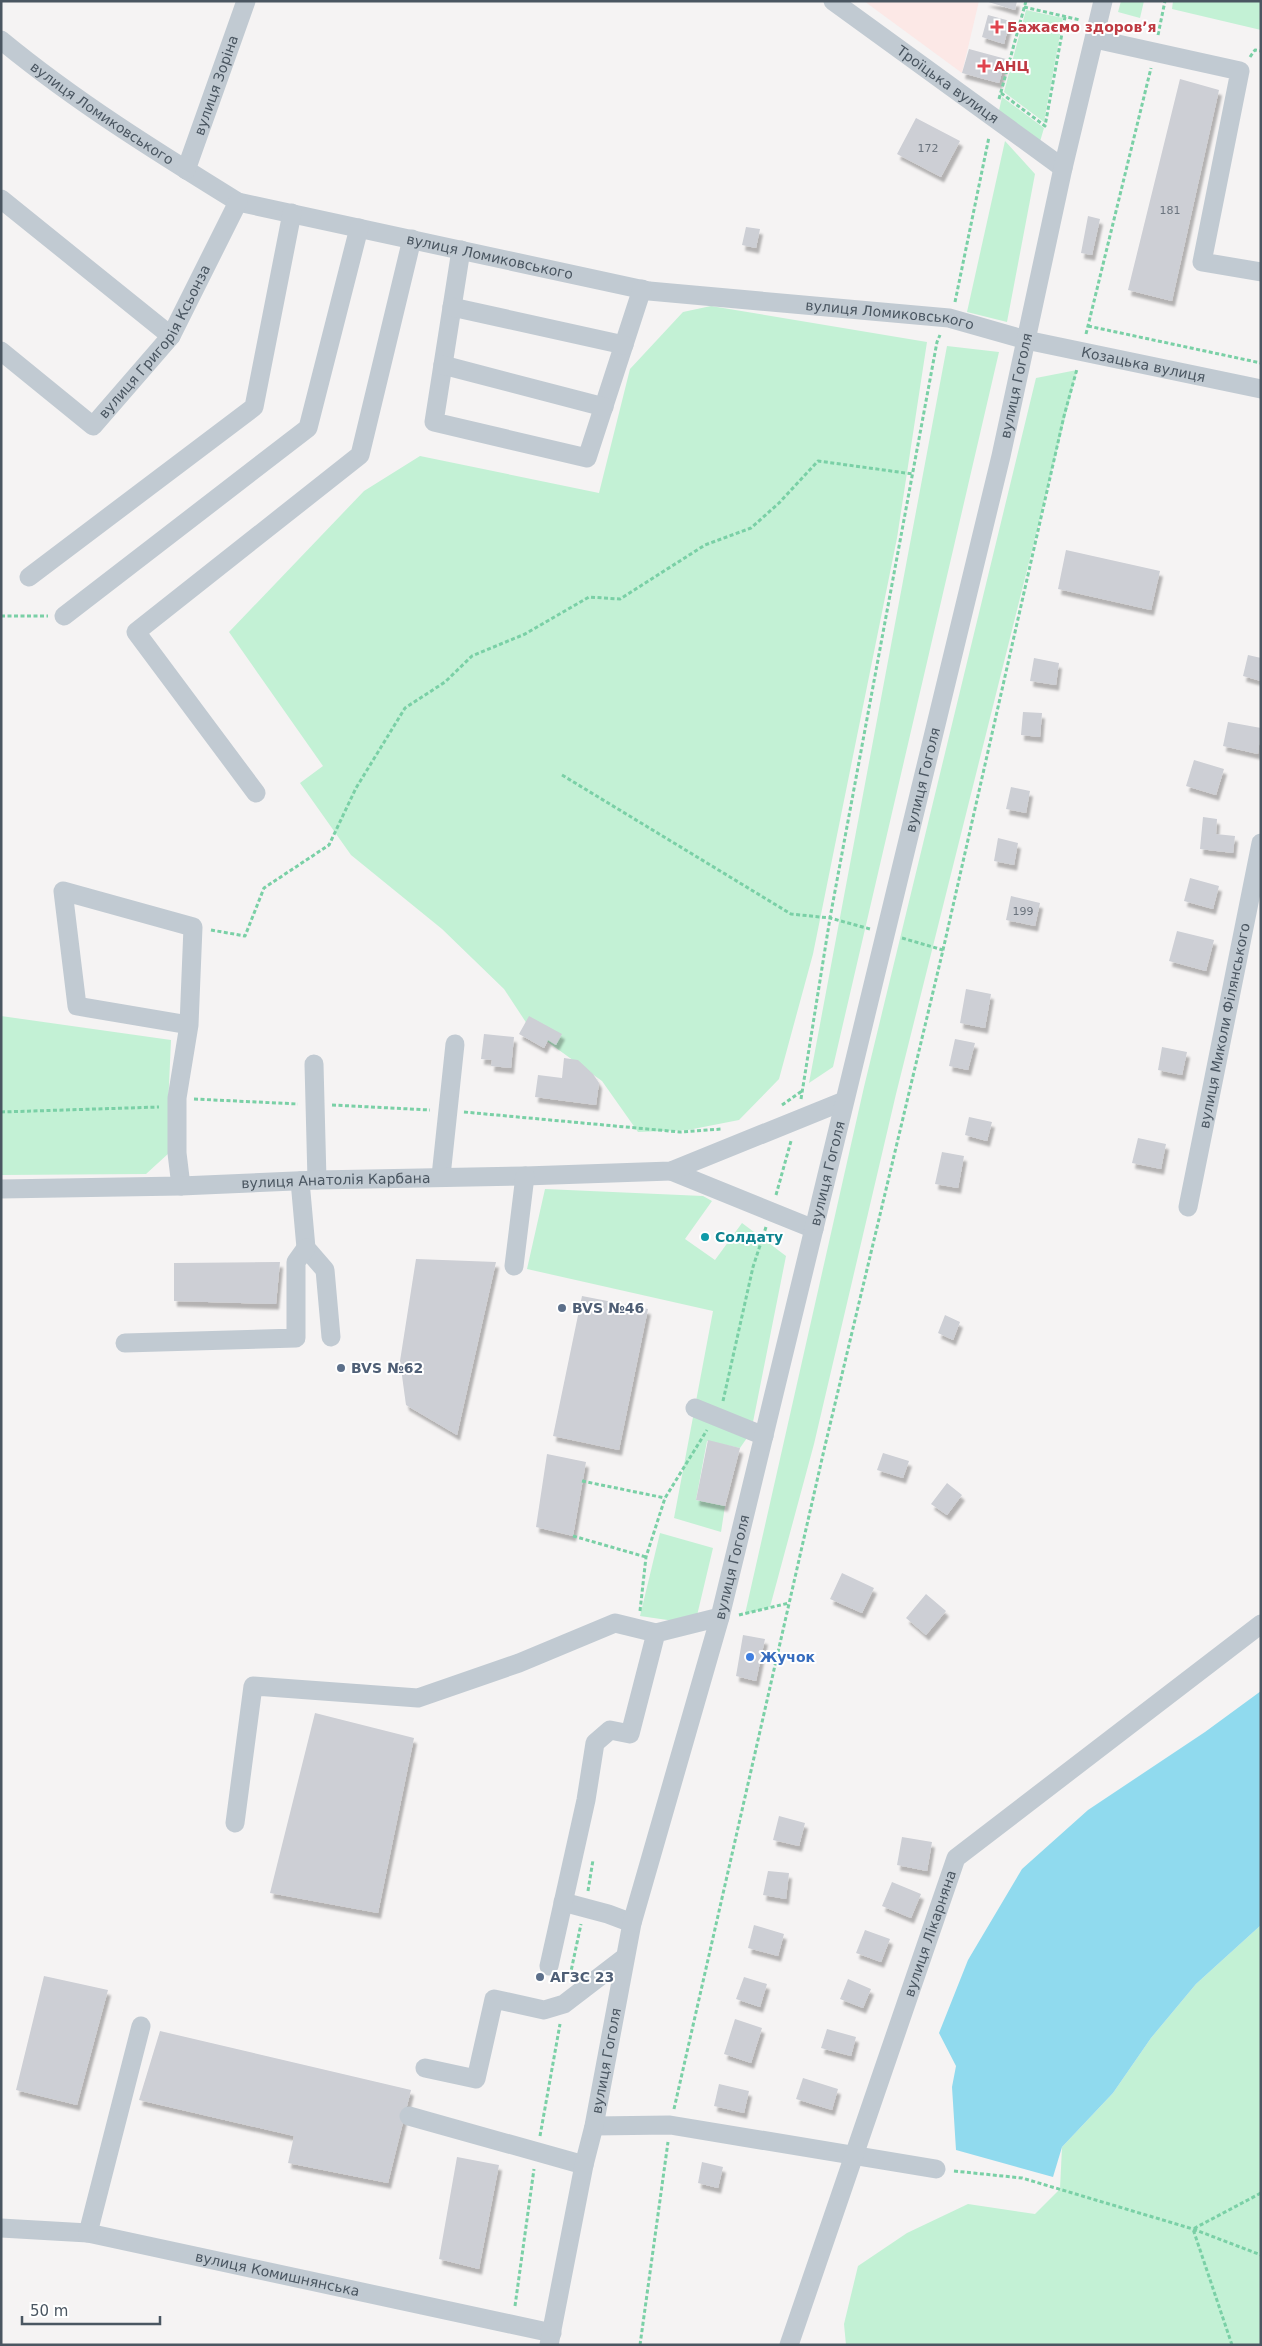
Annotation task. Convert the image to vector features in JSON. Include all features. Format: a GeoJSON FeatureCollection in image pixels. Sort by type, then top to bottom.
{"type":"FeatureCollection","features":[{"type":"Feature","properties":{"kind":"street","name":"вулиця Зоріна"},"geometry":{"type":"LineString","coordinates":[[186,170],[246,1]]}},
{"type":"Feature","properties":{"kind":"street","name":"Троїцька вулиця"},"geometry":{"type":"LineString","coordinates":[[833,1],[1063,168]]}},
{"type":"Feature","properties":{"kind":"street","name":"вулиця Гоголя"},"geometry":{"type":"LineString","coordinates":[[551,2339],[632,1923],[720,1617],[1001,456],[1063,168],[1103,1]]}},
{"type":"Feature","properties":{"kind":"street"},"geometry":{"type":"LineString","coordinates":[[1095,39],[1240,71],[1202,262],[1261,272]]}},
{"type":"Feature","properties":{"kind":"street","name":"вулиця Ломиковського"},"geometry":{"type":"LineString","coordinates":[[1,40],[46,77],[186,170],[238,202],[642,289],[949,318],[1026,340]]}},
{"type":"Feature","properties":{"kind":"street"},"geometry":{"type":"LineString","coordinates":[[1,198],[171,336]]}},
{"type":"Feature","properties":{"kind":"street","name":"вулиця Григорія Ксьонза"},"geometry":{"type":"LineString","coordinates":[[1,351],[93,426],[171,336],[238,202]]}},
{"type":"Feature","properties":{"kind":"street"},"geometry":{"type":"LineString","coordinates":[[29,577],[254,407],[292,213]]}},
{"type":"Feature","properties":{"kind":"street"},"geometry":{"type":"LineString","coordinates":[[64,616],[308,428],[359,228]]}},
{"type":"Feature","properties":{"kind":"street"},"geometry":{"type":"LineString","coordinates":[[256,793],[136,632],[360,455],[412,239]]}},
{"type":"Feature","properties":{"kind":"street"},"geometry":{"type":"LineString","coordinates":[[461,250],[434,422],[587,458],[642,289]]}},
{"type":"Feature","properties":{"kind":"street"},"geometry":{"type":"LineString","coordinates":[[452,307],[624,345]]}},
{"type":"Feature","properties":{"kind":"street","name":"Козацька вулиця"},"geometry":{"type":"LineString","coordinates":[[1026,340],[1261,388]]}},
{"type":"Feature","properties":{"kind":"street"},"geometry":{"type":"LineString","coordinates":[[443,365],[604,407]]}},
{"type":"Feature","properties":{"kind":"street","name":"вулиця Миколи Філянського"},"geometry":{"type":"LineString","coordinates":[[1188,1207],[1261,843]]}},
{"type":"Feature","properties":{"kind":"street"},"geometry":{"type":"LineString","coordinates":[[182,1186],[177,1153],[177,1098],[189,1025],[193,927],[63,891],[78,1006],[189,1025]]}},
{"type":"Feature","properties":{"kind":"street"},"geometry":{"type":"LineString","coordinates":[[442,1176],[455,1044]]}},
{"type":"Feature","properties":{"kind":"street"},"geometry":{"type":"LineString","coordinates":[[125,1343],[296,1338],[296,1262],[306,1248],[308,1180],[315,1104],[314,1064]]}},
{"type":"Feature","properties":{"kind":"street"},"geometry":{"type":"LineString","coordinates":[[671,1171],[844,1101]]}},
{"type":"Feature","properties":{"kind":"street"},"geometry":{"type":"LineString","coordinates":[[671,1171],[814,1229]]}},
{"type":"Feature","properties":{"kind":"street","name":"вулиця Анатолія Карбана"},"geometry":{"type":"LineString","coordinates":[[1,1189],[182,1186],[308,1180],[671,1171]]}},
{"type":"Feature","properties":{"kind":"street"},"geometry":{"type":"LineString","coordinates":[[514,1266],[525,1176]]}},
{"type":"Feature","properties":{"kind":"street"},"geometry":{"type":"LineString","coordinates":[[306,1248],[325,1270],[331,1336]]}},
{"type":"Feature","properties":{"kind":"street"},"geometry":{"type":"LineString","coordinates":[[694,1408],[764,1436]]}},
{"type":"Feature","properties":{"kind":"street"},"geometry":{"type":"LineString","coordinates":[[235,1823],[253,1686],[418,1698],[519,1663],[615,1623],[656,1632],[720,1617]]}},
{"type":"Feature","properties":{"kind":"street","name":"вулиця Лікарняна"},"geometry":{"type":"LineString","coordinates":[[789,2345],[956,1858],[1261,1624]]}},
{"type":"Feature","properties":{"kind":"street"},"geometry":{"type":"LineString","coordinates":[[549,1966],[586,1800],[595,1743],[610,1730],[630,1734],[656,1632]]}},
{"type":"Feature","properties":{"kind":"street"},"geometry":{"type":"LineString","coordinates":[[563,1902],[608,1914],[632,1923]]}},
{"type":"Feature","properties":{"kind":"street"},"geometry":{"type":"LineString","coordinates":[[425,2068],[476,2079],[494,1999],[544,2010],[564,2004],[624,1958]]}},
{"type":"Feature","properties":{"kind":"street"},"geometry":{"type":"LineString","coordinates":[[88,2232],[141,2026]]}},
{"type":"Feature","properties":{"kind":"street"},"geometry":{"type":"LineString","coordinates":[[409,2116],[584,2165]]}},
{"type":"Feature","properties":{"kind":"street"},"geometry":{"type":"LineString","coordinates":[[594,2126],[670,2125],[936,2169]]}},
{"type":"Feature","properties":{"kind":"street","name":"вулиця Комишнянська"},"geometry":{"type":"LineString","coordinates":[[1,2228],[88,2232],[551,2339]]}},
{"type":"Feature","properties":{"kind":"path"},"geometry":{"type":"LineString","coordinates":[[582,1481],[665,1498],[722,1406],[753,1267],[797,1121],[830,918],[937,342],[954,306],[994,118],[1026,1]]}},
{"type":"Feature","properties":{"kind":"path"},"geometry":{"type":"LineString","coordinates":[[640,2345],[659,2219],[670,2125],[789,1603],[943,950],[1064,416],[1082,351],[1165,1]]}},
{"type":"Feature","properties":{"kind":"path"},"geometry":{"type":"LineString","coordinates":[[1001,93],[1045,126],[1065,17]]}},
{"type":"Feature","properties":{"kind":"path"},"geometry":{"type":"LineString","coordinates":[[1088,326],[1261,363]]}},
{"type":"Feature","properties":{"kind":"path"},"geometry":{"type":"LineString","coordinates":[[193,927],[245,936],[264,888],[329,845],[356,788],[390,729],[405,708],[445,682],[472,656],[525,634],[590,597],[620,600],[705,545],[751,528],[779,504],[818,461],[913,474]]}},
{"type":"Feature","properties":{"kind":"path"},"geometry":{"type":"LineString","coordinates":[[1,616],[64,616]]}},
{"type":"Feature","properties":{"kind":"path"},"geometry":{"type":"LineString","coordinates":[[562,775],[791,914],[830,918],[943,950]]}},
{"type":"Feature","properties":{"kind":"path"},"geometry":{"type":"LineString","coordinates":[[775,1110],[802,1091]]}},
{"type":"Feature","properties":{"kind":"path"},"geometry":{"type":"LineString","coordinates":[[1,1112],[168,1107],[177,1098],[448,1111],[680,1132],[728,1128]]}},
{"type":"Feature","properties":{"kind":"path"},"geometry":{"type":"LineString","coordinates":[[573,1536],[646,1557]]}},
{"type":"Feature","properties":{"kind":"path"},"geometry":{"type":"LineString","coordinates":[[720,1617],[744,1614],[789,1603]]}},
{"type":"Feature","properties":{"kind":"path"},"geometry":{"type":"LineString","coordinates":[[936,2169],[1022,2178],[1194,2229],[1261,2255]]}},
{"type":"Feature","properties":{"kind":"path"},"geometry":{"type":"LineString","coordinates":[[1194,2229],[1261,2194]]}},
{"type":"Feature","properties":{"kind":"path"},"geometry":{"type":"LineString","coordinates":[[1194,2229],[1232,2345]]}},
{"type":"Feature","properties":{"kind":"shaded area"},"geometry":{"type":"Polygon","coordinates":[[[864,1],[979,1],[962,73],[864,1]]]}},
{"type":"Feature","properties":{"kind":"green space"},"geometry":{"type":"Polygon","coordinates":[[[1121,1],[1144,1],[1140,18],[1118,12],[1121,1]]]}},
{"type":"Feature","properties":{"kind":"green space"},"geometry":{"type":"Polygon","coordinates":[[[1173,1],[1261,1],[1261,30],[1172,9],[1173,1]]]}},
{"type":"Feature","properties":{"kind":"green space"},"geometry":{"type":"Polygon","coordinates":[[[1026,10],[1063,18],[1044,122],[1004,92],[1026,10]]]}},
{"type":"Feature","properties":{"kind":"green space"},"geometry":{"type":"Polygon","coordinates":[[[1002,97],[1044,128],[1039,145],[998,115],[1002,97]]]}},
{"type":"Feature","properties":{"kind":"green space"},"geometry":{"type":"Polygon","coordinates":[[[1005,141],[1035,174],[1007,322],[967,312],[1005,141]]]}},
{"type":"Feature","properties":{"kind":"green space"},"geometry":{"type":"Polygon","coordinates":[[[711,306],[927,342],[897,538],[813,954],[779,1079],[739,1120],[688,1130],[638,1132],[602,1081],[531,1030],[504,989],[442,929],[351,855],[300,783],[323,766],[229,632],[364,491],[420,456],[599,493],[630,369],[683,312],[711,306]]]}},
{"type":"Feature","properties":{"kind":"green space"},"geometry":{"type":"Polygon","coordinates":[[[947,346],[999,352],[833,1067],[809,1083],[947,346]]]}},
{"type":"Feature","properties":{"kind":"green space"},"geometry":{"type":"Polygon","coordinates":[[[1077,370],[896,1094],[814,1444],[770,1607],[745,1614],[864,1087],[1036,378],[1077,370]]]}},
{"type":"Feature","properties":{"kind":"green space"},"geometry":{"type":"Polygon","coordinates":[[[1,1016],[171,1040],[168,1107],[169,1153],[146,1174],[1,1175],[1,1016]]]}},
{"type":"Feature","properties":{"kind":"green space"},"geometry":{"type":"Polygon","coordinates":[[[545,1189],[703,1196],[712,1201],[685,1239],[715,1260],[742,1223],[786,1256],[751,1432],[740,1448],[707,1441],[696,1500],[725,1506],[721,1532],[674,1518],[713,1311],[527,1269],[545,1189]]]}},
{"type":"Feature","properties":{"kind":"green space"},"geometry":{"type":"Polygon","coordinates":[[[660,1533],[713,1548],[695,1624],[640,1616],[660,1533]]]}},
{"type":"Feature","properties":{"kind":"green space"},"geometry":{"type":"Polygon","coordinates":[[[1261,1925],[1261,2345],[846,2345],[844,2324],[858,2266],[907,2233],[968,2204],[1035,2214],[1060,2189],[1062,2147],[1113,2093],[1151,2038],[1196,1984],[1261,1925]]]}},
{"type":"Feature","properties":{"kind":"water"},"geometry":{"type":"Polygon","coordinates":[[[1261,1691],[1261,1925],[1196,1984],[1151,2038],[1113,2093],[1062,2147],[1053,2177],[956,2150],[952,2087],[956,2066],[939,2033],[968,1960],[1022,1869],[1088,1810],[1205,1732],[1261,1691]]]}},
{"type":"Feature","properties":{"kind":"building"},"geometry":{"type":"Polygon","coordinates":[[[985,1],[1017,1],[1015,10],[985,1]]]}},
{"type":"Feature","properties":{"kind":"building","name":"Бажаємо здоровʼя"},"geometry":{"type":"Polygon","coordinates":[[[988,15],[1010,21],[1004,44],[982,37],[988,15]]]}},
{"type":"Feature","properties":{"kind":"building","name":"АНЦ"},"geometry":{"type":"Polygon","coordinates":[[[969,49],[1006,59],[999,83],[962,73],[969,49]]]}},
{"type":"Feature","properties":{"kind":"building"},"geometry":{"type":"Polygon","coordinates":[[[1180,79],[1219,90],[1172,301],[1128,290],[1180,79]]]}},
{"type":"Feature","properties":{"kind":"building"},"geometry":{"type":"Polygon","coordinates":[[[916,118],[960,141],[941,177],[897,154],[916,118]]]}},
{"type":"Feature","properties":{"kind":"building"},"geometry":{"type":"Polygon","coordinates":[[[1088,216],[1100,219],[1092,255],[1081,253],[1088,216]]]}},
{"type":"Feature","properties":{"kind":"building"},"geometry":{"type":"Polygon","coordinates":[[[746,227],[760,229],[756,248],[742,245],[746,227]]]}},
{"type":"Feature","properties":{"kind":"building"},"geometry":{"type":"Polygon","coordinates":[[[1066,550],[1160,571],[1151,610],[1058,589],[1066,550]]]}},
{"type":"Feature","properties":{"kind":"building"},"geometry":{"type":"Polygon","coordinates":[[[1248,655],[1261,658],[1261,681],[1243,676],[1248,655]]]}},
{"type":"Feature","properties":{"kind":"building"},"geometry":{"type":"Polygon","coordinates":[[[1034,658],[1059,663],[1056,685],[1030,681],[1034,658]]]}},
{"type":"Feature","properties":{"kind":"building"},"geometry":{"type":"Polygon","coordinates":[[[1023,712],[1042,713],[1040,737],[1021,735],[1023,712]]]}},
{"type":"Feature","properties":{"kind":"building"},"geometry":{"type":"Polygon","coordinates":[[[1228,722],[1261,728],[1258,754],[1223,746],[1228,722]]]}},
{"type":"Feature","properties":{"kind":"building"},"geometry":{"type":"Polygon","coordinates":[[[1194,760],[1224,769],[1216,795],[1186,786],[1194,760]]]}},
{"type":"Feature","properties":{"kind":"building"},"geometry":{"type":"Polygon","coordinates":[[[1011,787],[1030,791],[1026,813],[1006,809],[1011,787]]]}},
{"type":"Feature","properties":{"kind":"building"},"geometry":{"type":"Polygon","coordinates":[[[1203,817],[1217,819],[1216,834],[1235,836],[1233,853],[1200,849],[1203,817]]]}},
{"type":"Feature","properties":{"kind":"building"},"geometry":{"type":"Polygon","coordinates":[[[998,838],[1018,843],[1014,865],[994,861],[998,838]]]}},
{"type":"Feature","properties":{"kind":"building"},"geometry":{"type":"Polygon","coordinates":[[[1190,878],[1219,886],[1213,909],[1184,901],[1190,878]]]}},
{"type":"Feature","properties":{"kind":"building"},"geometry":{"type":"Polygon","coordinates":[[[1011,896],[1040,903],[1035,926],[1006,920],[1011,896]]]}},
{"type":"Feature","properties":{"kind":"building"},"geometry":{"type":"Polygon","coordinates":[[[1177,931],[1214,940],[1206,971],[1169,961],[1177,931]]]}},
{"type":"Feature","properties":{"kind":"building"},"geometry":{"type":"Polygon","coordinates":[[[966,989],[991,994],[985,1028],[960,1023],[966,989]]]}},
{"type":"Feature","properties":{"kind":"building"},"geometry":{"type":"Polygon","coordinates":[[[529,1016],[562,1034],[556,1045],[548,1040],[544,1048],[519,1034],[529,1016]]]}},
{"type":"Feature","properties":{"kind":"building"},"geometry":{"type":"Polygon","coordinates":[[[484,1034],[514,1037],[511,1068],[491,1066],[492,1060],[481,1059],[484,1034]]]}},
{"type":"Feature","properties":{"kind":"building"},"geometry":{"type":"Polygon","coordinates":[[[955,1039],[975,1043],[968,1070],[949,1066],[955,1039]]]}},
{"type":"Feature","properties":{"kind":"building"},"geometry":{"type":"Polygon","coordinates":[[[1162,1047],[1187,1052],[1182,1075],[1158,1070],[1162,1047]]]}},
{"type":"Feature","properties":{"kind":"building"},"geometry":{"type":"Polygon","coordinates":[[[564,1058],[578,1060],[593,1074],[599,1083],[596,1105],[535,1097],[538,1075],[562,1078],[564,1058]]]}},
{"type":"Feature","properties":{"kind":"building"},"geometry":{"type":"Polygon","coordinates":[[[969,1117],[992,1122],[987,1141],[965,1135],[969,1117]]]}},
{"type":"Feature","properties":{"kind":"building"},"geometry":{"type":"Polygon","coordinates":[[[1138,1138],[1166,1144],[1161,1169],[1132,1163],[1138,1138]]]}},
{"type":"Feature","properties":{"kind":"building"},"geometry":{"type":"Polygon","coordinates":[[[942,1152],[964,1156],[958,1188],[935,1184],[942,1152]]]}},
{"type":"Feature","properties":{"kind":"building"},"geometry":{"type":"Polygon","coordinates":[[[416,1259],[496,1262],[457,1435],[406,1405],[400,1361],[416,1259]]]}},
{"type":"Feature","properties":{"kind":"building"},"geometry":{"type":"Polygon","coordinates":[[[280,1262],[276,1304],[174,1301],[174,1263],[280,1262]]]}},
{"type":"Feature","properties":{"kind":"building"},"geometry":{"type":"Polygon","coordinates":[[[582,1296],[648,1309],[619,1450],[553,1436],[582,1296]]]}},
{"type":"Feature","properties":{"kind":"building"},"geometry":{"type":"Polygon","coordinates":[[[945,1315],[960,1322],[953,1340],[938,1333],[945,1315]]]}},
{"type":"Feature","properties":{"kind":"building"},"geometry":{"type":"Polygon","coordinates":[[[708,1440],[740,1448],[725,1506],[696,1500],[708,1440]]]}},
{"type":"Feature","properties":{"kind":"building"},"geometry":{"type":"Polygon","coordinates":[[[883,1453],[909,1461],[903,1478],[877,1470],[883,1453]]]}},
{"type":"Feature","properties":{"kind":"building"},"geometry":{"type":"Polygon","coordinates":[[[547,1454],[586,1462],[573,1536],[536,1527],[547,1454]]]}},
{"type":"Feature","properties":{"kind":"building"},"geometry":{"type":"Polygon","coordinates":[[[947,1483],[962,1495],[947,1515],[931,1504],[947,1483]]]}},
{"type":"Feature","properties":{"kind":"building"},"geometry":{"type":"Polygon","coordinates":[[[842,1573],[874,1588],[862,1613],[830,1599],[842,1573]]]}},
{"type":"Feature","properties":{"kind":"building"},"geometry":{"type":"Polygon","coordinates":[[[926,1594],[946,1611],[926,1635],[906,1618],[926,1594]]]}},
{"type":"Feature","properties":{"kind":"building","name":"Жучок"},"geometry":{"type":"Polygon","coordinates":[[[743,1635],[765,1639],[756,1681],[736,1676],[743,1635]]]}},
{"type":"Feature","properties":{"kind":"building"},"geometry":{"type":"Polygon","coordinates":[[[315,1713],[414,1738],[378,1913],[270,1893],[315,1713]]]}},
{"type":"Feature","properties":{"kind":"building"},"geometry":{"type":"Polygon","coordinates":[[[779,1816],[805,1823],[799,1846],[773,1840],[779,1816]]]}},
{"type":"Feature","properties":{"kind":"building"},"geometry":{"type":"Polygon","coordinates":[[[902,1837],[932,1842],[927,1871],[897,1865],[902,1837]]]}},
{"type":"Feature","properties":{"kind":"building"},"geometry":{"type":"Polygon","coordinates":[[[768,1871],[789,1873],[786,1899],[763,1895],[768,1871]]]}},
{"type":"Feature","properties":{"kind":"building"},"geometry":{"type":"Polygon","coordinates":[[[892,1882],[921,1894],[911,1918],[882,1906],[892,1882]]]}},
{"type":"Feature","properties":{"kind":"building"},"geometry":{"type":"Polygon","coordinates":[[[754,1925],[784,1934],[778,1956],[748,1948],[754,1925]]]}},
{"type":"Feature","properties":{"kind":"building"},"geometry":{"type":"Polygon","coordinates":[[[865,1930],[890,1939],[881,1962],[856,1953],[865,1930]]]}},
{"type":"Feature","properties":{"kind":"building"},"geometry":{"type":"Polygon","coordinates":[[[44,1976],[108,1990],[77,2105],[16,2090],[44,1976]]]}},
{"type":"Feature","properties":{"kind":"building"},"geometry":{"type":"Polygon","coordinates":[[[744,1977],[767,1984],[760,2007],[736,1999],[744,1977]]]}},
{"type":"Feature","properties":{"kind":"building"},"geometry":{"type":"Polygon","coordinates":[[[848,1979],[871,1989],[863,2008],[840,1999],[848,1979]]]}},
{"type":"Feature","properties":{"kind":"building"},"geometry":{"type":"Polygon","coordinates":[[[735,2019],[762,2028],[751,2063],[724,2054],[735,2019]]]}},
{"type":"Feature","properties":{"kind":"building"},"geometry":{"type":"Polygon","coordinates":[[[827,2029],[856,2037],[851,2056],[821,2048],[827,2029]]]}},
{"type":"Feature","properties":{"kind":"building"},"geometry":{"type":"Polygon","coordinates":[[[160,2031],[411,2090],[388,2183],[288,2163],[294,2136],[139,2100],[160,2031]]]}},
{"type":"Feature","properties":{"kind":"building"},"geometry":{"type":"Polygon","coordinates":[[[803,2078],[838,2089],[832,2110],[796,2099],[803,2078]]]}},
{"type":"Feature","properties":{"kind":"building"},"geometry":{"type":"Polygon","coordinates":[[[719,2084],[749,2091],[744,2113],[714,2106],[719,2084]]]}},
{"type":"Feature","properties":{"kind":"building"},"geometry":{"type":"Polygon","coordinates":[[[457,2157],[499,2165],[479,2269],[439,2259],[457,2157]]]}},
{"type":"Feature","properties":{"kind":"building"},"geometry":{"type":"Polygon","coordinates":[[[702,2162],[723,2167],[718,2188],[698,2183],[702,2162]]]}},
{"type":"Feature","properties":{"kind":"place","name":"Бажаємо здоровʼя"},"geometry":{"type":"Point","coordinates":[997,27]}},
{"type":"Feature","properties":{"kind":"place","name":"АНЦ"},"geometry":{"type":"Point","coordinates":[984,66]}},
{"type":"Feature","properties":{"kind":"place","name":"Солдату"},"geometry":{"type":"Point","coordinates":[705,1237]}},
{"type":"Feature","properties":{"kind":"place","name":"BVS №46"},"geometry":{"type":"Point","coordinates":[562,1308]}},
{"type":"Feature","properties":{"kind":"place","name":"BVS №62"},"geometry":{"type":"Point","coordinates":[341,1368]}},
{"type":"Feature","properties":{"kind":"place","name":"Жучок"},"geometry":{"type":"Point","coordinates":[750,1657]}},
{"type":"Feature","properties":{"kind":"place","name":"АГЗС 23"},"geometry":{"type":"Point","coordinates":[540,1977]}}]}
